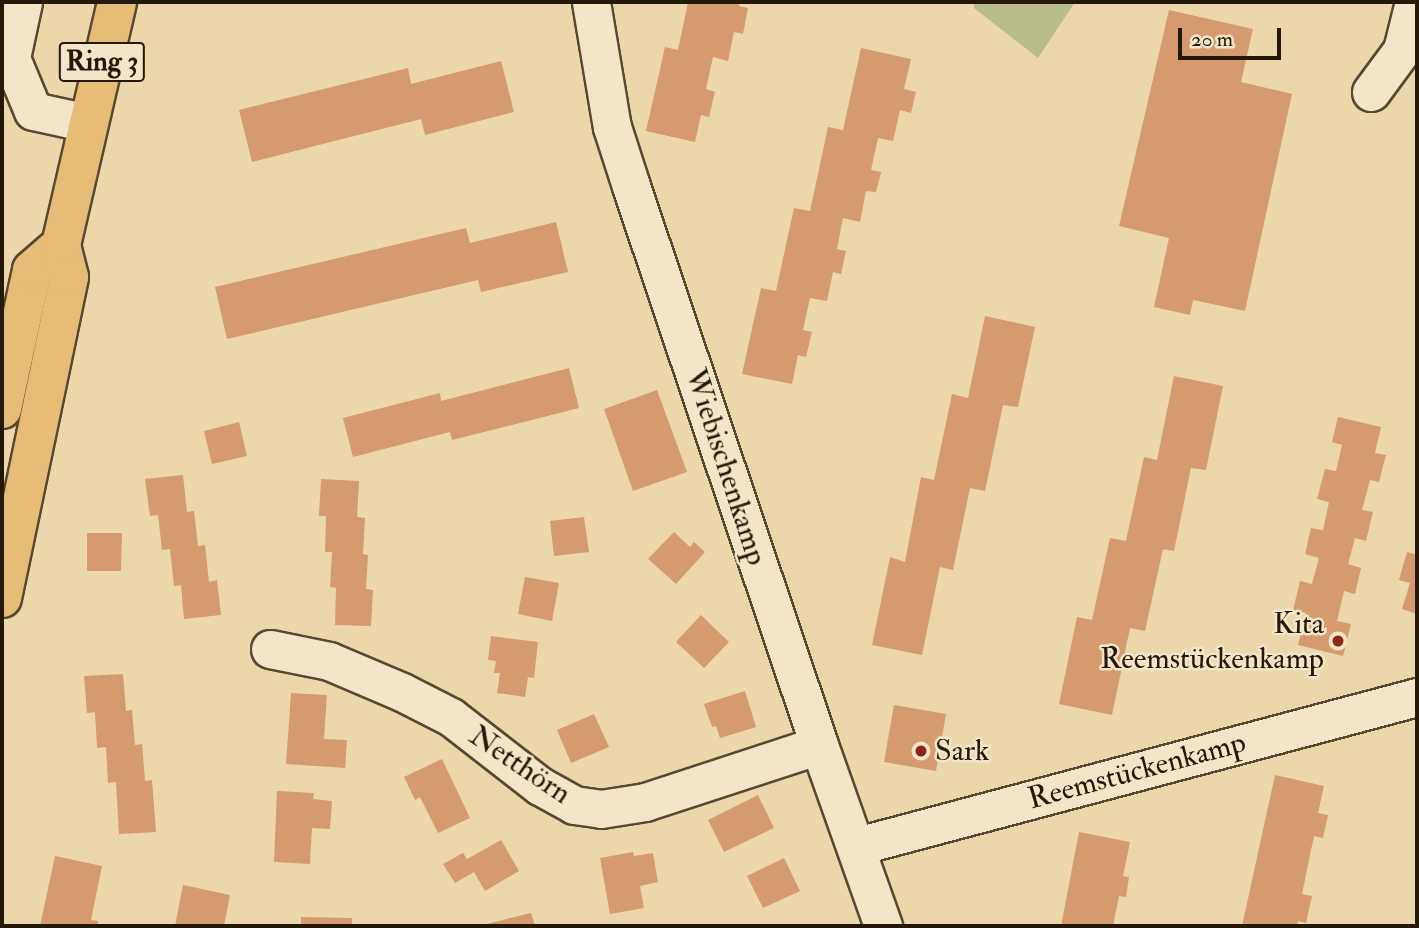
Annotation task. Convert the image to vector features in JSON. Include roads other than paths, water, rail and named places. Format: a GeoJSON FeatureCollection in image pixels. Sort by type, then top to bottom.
{"type":"FeatureCollection","features":[{"type":"Feature","properties":{"kind":"main road","name":"Ring 3"},"geometry":{"type":"LineString","coordinates":[[2,598],[69,277],[61,245],[117,2]]}},
{"type":"Feature","properties":{"kind":"main road"},"geometry":{"type":"LineString","coordinates":[[2,410],[32,270],[61,245]]}},
{"type":"Feature","properties":{"kind":"street"},"geometry":{"type":"LineString","coordinates":[[23,2],[11,58],[33,111],[88,123]]}},
{"type":"Feature","properties":{"kind":"street","name":"Wiebischenkamp"},"geometry":{"type":"LineString","coordinates":[[591,2],[612,127],[819,745],[857,846],[883,926]]}},
{"type":"Feature","properties":{"kind":"street"},"geometry":{"type":"LineString","coordinates":[[1371,92],[1402,50],[1414,2]]}},
{"type":"Feature","properties":{"kind":"street","name":"Netthörn"},"geometry":{"type":"LineString","coordinates":[[270,649],[329,661],[402,692],[451,718],[540,786],[574,805],[601,809],[645,802],[819,745]]}},
{"type":"Feature","properties":{"kind":"street","name":"Reemstückenkamp"},"geometry":{"type":"LineString","coordinates":[[857,846],[1417,697]]}},
{"type":"Feature","properties":{"kind":"place","name":"Kita Reemstückenkamp"},"geometry":{"type":"Point","coordinates":[1338,641]}},
{"type":"Feature","properties":{"kind":"place","name":"Sark"},"geometry":{"type":"Point","coordinates":[921,751]}}]}
